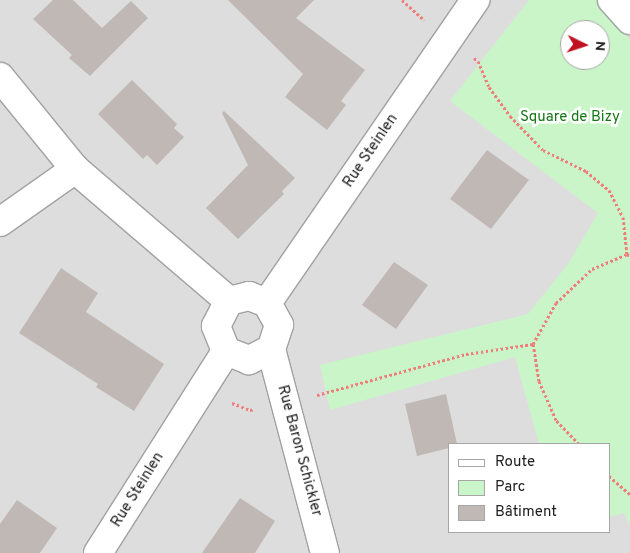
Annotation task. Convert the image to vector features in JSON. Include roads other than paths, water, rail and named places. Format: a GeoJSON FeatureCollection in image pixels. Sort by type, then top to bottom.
{"type":"FeatureCollection","features":[{"type":"Feature","properties":{"kind":"street","name":"Rue Steinlen"},"geometry":{"type":"LineString","coordinates":[[267,303],[475,0]]}},
{"type":"Feature","properties":{"kind":"street"},"geometry":{"type":"LineString","coordinates":[[612,0],[630,20]]}},
{"type":"Feature","properties":{"kind":"street"},"geometry":{"type":"LineString","coordinates":[[0,77],[75,169],[126,210],[229,301]]}},
{"type":"Feature","properties":{"kind":"street"},"geometry":{"type":"LineString","coordinates":[[0,222],[75,169]]}},
{"type":"Feature","properties":{"kind":"street"},"geometry":{"type":"LineString","coordinates":[[249,296],[267,303],[280,325],[271,350],[249,360],[226,351],[216,326],[229,301],[249,296]]}},
{"type":"Feature","properties":{"kind":"street","name":"Rue Baron Schickler"},"geometry":{"type":"LineString","coordinates":[[271,350],[325,553]]}},
{"type":"Feature","properties":{"kind":"street","name":"Rue Steinlen"},"geometry":{"type":"LineString","coordinates":[[98,553],[226,351]]}},
{"type":"Feature","properties":{"kind":"park label","name":"Square de Bizy"},"geometry":{"type":"Point","coordinates":[570,118]}}]}
